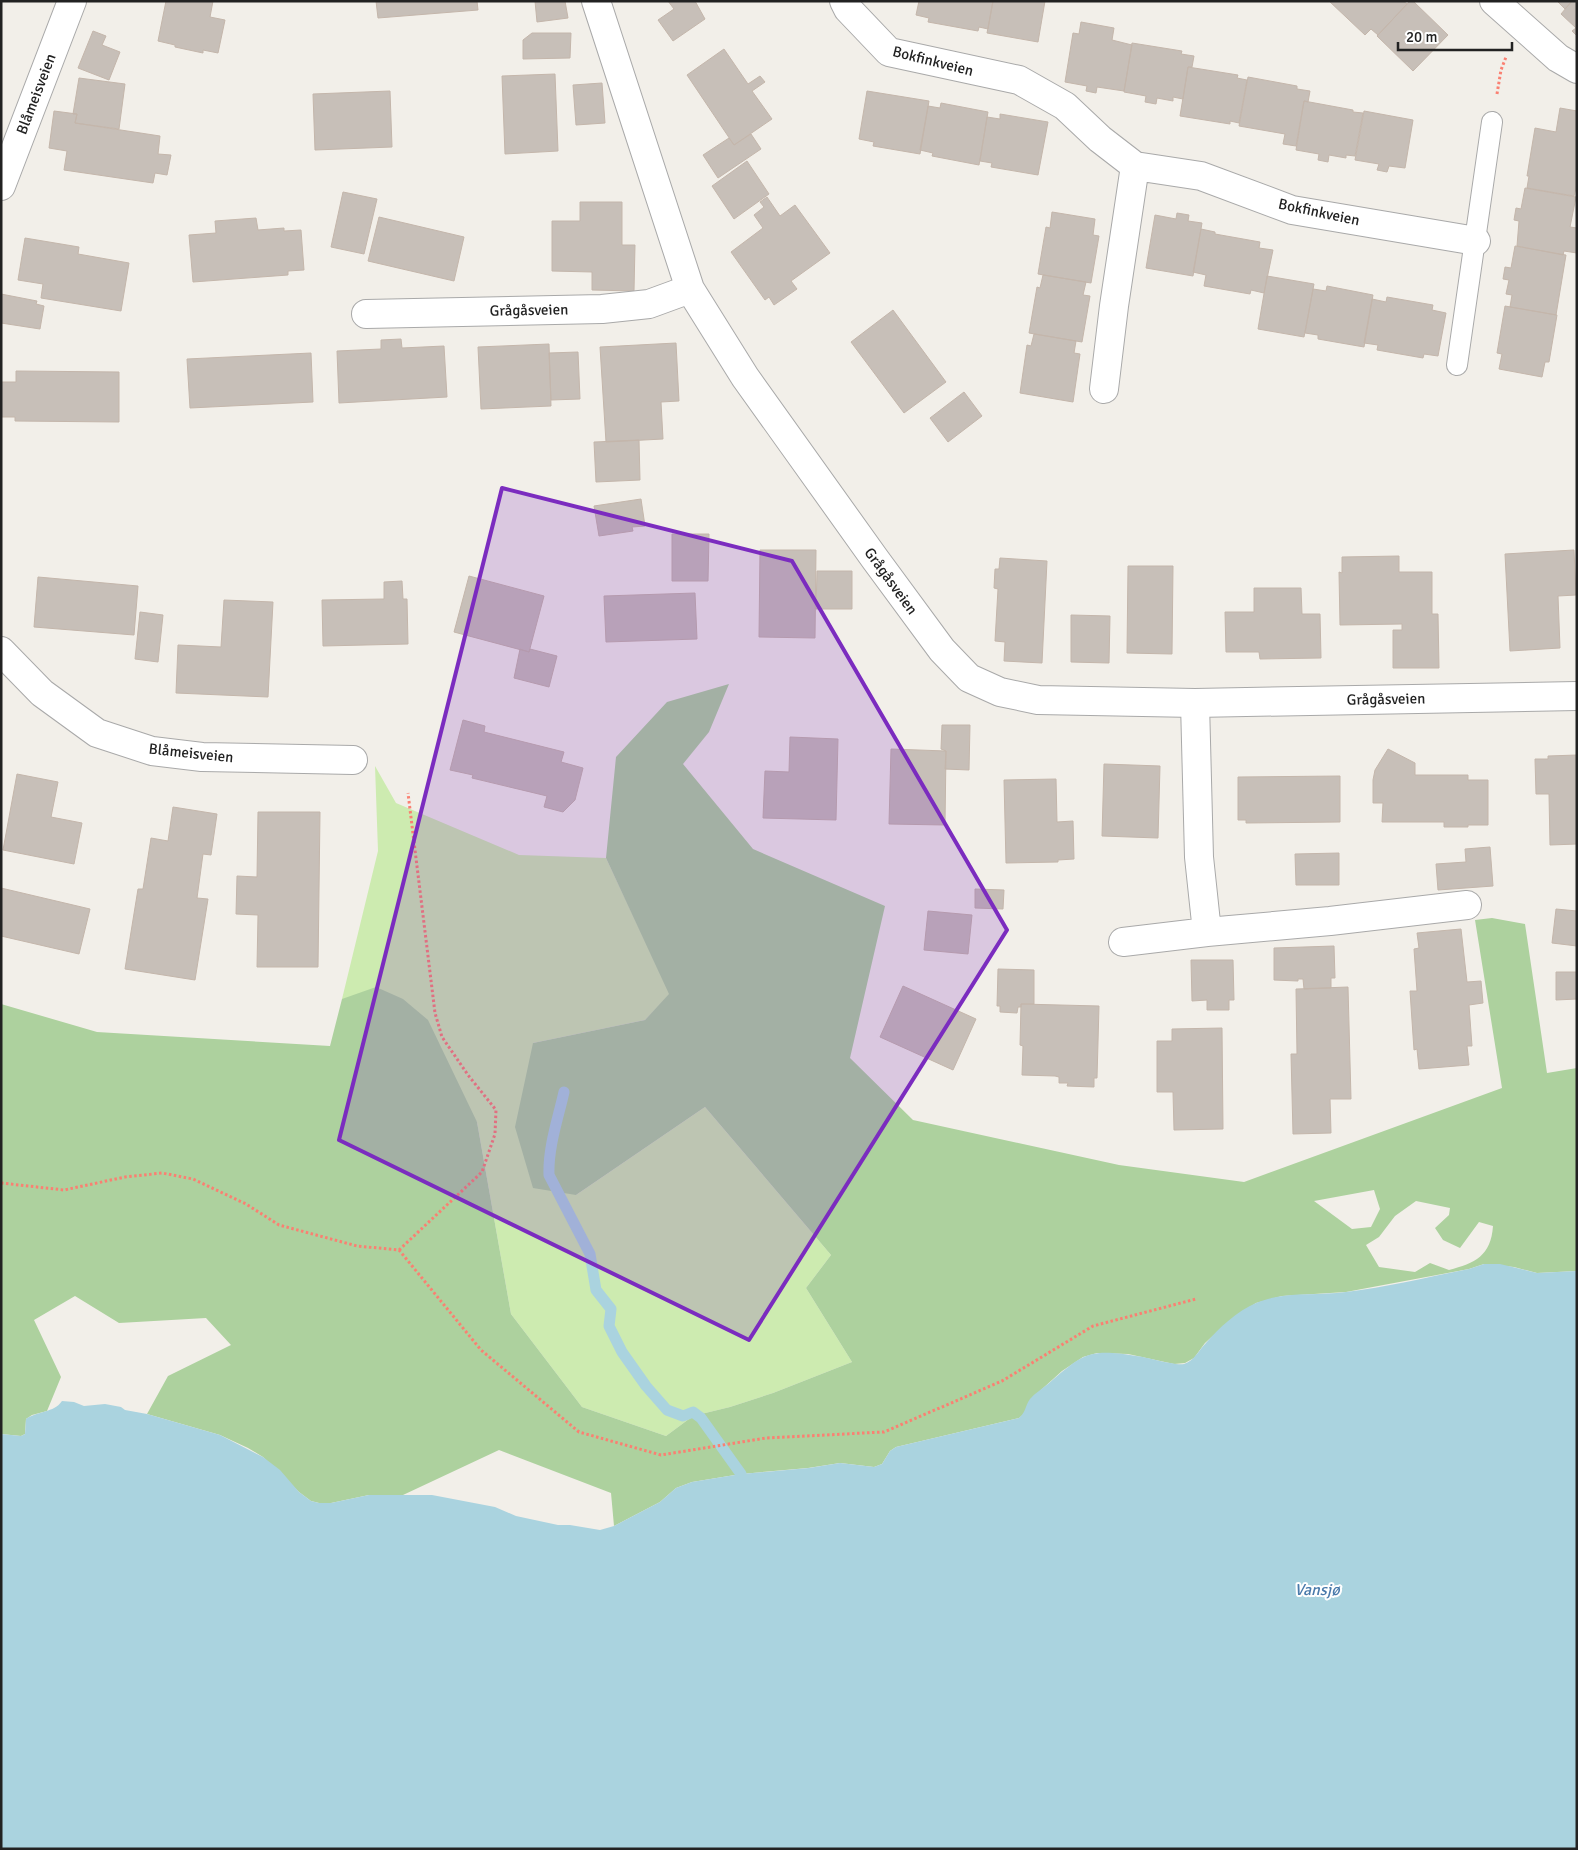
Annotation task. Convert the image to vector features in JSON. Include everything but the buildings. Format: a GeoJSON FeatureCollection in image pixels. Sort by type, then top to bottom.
{"type":"FeatureCollection","features":[{"type":"Feature","properties":{"kind":"street","name":"Blåmeisveien"},"geometry":{"type":"LineString","coordinates":[[1,186],[12,123],[72,1]]}},
{"type":"Feature","properties":{"kind":"street","name":"Grågåsveien"},"geometry":{"type":"LineString","coordinates":[[596,1],[690,289],[746,378],[874,559],[942,650],[969,678],[1000,692],[1038,700],[1195,703],[1577,696]]}},
{"type":"Feature","properties":{"kind":"street","name":"Bokfinkveien"},"geometry":{"type":"LineString","coordinates":[[844,1],[848,9],[889,52],[1019,80],[1065,106],[1100,139],[1135,166],[1201,176],[1292,210],[1476,240]]}},
{"type":"Feature","properties":{"kind":"street"},"geometry":{"type":"LineString","coordinates":[[1494,1],[1558,58],[1577,69]]}},
{"type":"Feature","properties":{"kind":"street"},"geometry":{"type":"LineString","coordinates":[[1104,389],[1135,166]]}},
{"type":"Feature","properties":{"kind":"street","name":"Grågåsveien"},"geometry":{"type":"LineString","coordinates":[[366,314],[602,309],[649,304],[690,289]]}},
{"type":"Feature","properties":{"kind":"street","name":"Blåmeisveien"},"geometry":{"type":"LineString","coordinates":[[1,651],[42,693],[97,733],[152,751],[202,757],[353,760]]}},
{"type":"Feature","properties":{"kind":"street"},"geometry":{"type":"LineString","coordinates":[[1195,703],[1199,857],[1207,932]]}},
{"type":"Feature","properties":{"kind":"street"},"geometry":{"type":"LineString","coordinates":[[1123,942],[1467,905]]}},
{"type":"Feature","properties":{"kind":"lane"},"geometry":{"type":"LineString","coordinates":[[1457,365],[1492,122]]}},
{"type":"Feature","properties":{"kind":"path"},"geometry":{"type":"LineString","coordinates":[[1492,122],[1501,70],[1518,22]]}},
{"type":"Feature","properties":{"kind":"path"},"geometry":{"type":"LineString","coordinates":[[399,1250],[482,1172],[495,1134],[496,1110],[468,1075],[442,1037],[434,1013],[408,793]]}},
{"type":"Feature","properties":{"kind":"path"},"geometry":{"type":"LineString","coordinates":[[1,1183],[64,1190],[124,1178],[162,1173],[193,1179],[246,1204],[278,1225],[358,1246],[399,1250],[481,1350],[579,1432],[661,1455],[766,1438],[884,1432],[1002,1381],[1094,1326],[1196,1300]]}},
{"type":"Feature","properties":{"kind":"highlighted area"},"geometry":{"type":"Polygon","coordinates":[[[502,488],[792,561],[1007,930],[749,1340],[339,1140],[502,488]]]}},
{"type":"Feature","properties":{"kind":"green space"},"geometry":{"type":"Polygon","coordinates":[[[729,684],[709,732],[683,764],[753,849],[885,906],[850,1058],[913,1120],[1119,1165],[1244,1182],[1502,1088],[1475,920],[1492,918],[1525,924],[1547,1073],[1577,1068],[1577,1271],[1537,1273],[1514,1267],[1484,1264],[1469,1269],[1346,1292],[1282,1296],[1256,1303],[1227,1323],[1205,1343],[1194,1358],[1185,1363],[1174,1364],[1128,1354],[1097,1353],[1083,1357],[1062,1371],[1031,1399],[1025,1413],[1019,1418],[896,1447],[890,1451],[882,1464],[874,1467],[840,1463],[741,1474],[692,1482],[676,1488],[660,1502],[614,1526],[611,1493],[499,1450],[403,1495],[369,1495],[331,1503],[311,1501],[263,1457],[248,1448],[220,1435],[147,1414],[168,1376],[231,1345],[206,1318],[119,1323],[75,1296],[34,1320],[61,1377],[47,1411],[32,1415],[26,1419],[25,1434],[21,1436],[1,1434],[1,1004],[97,1032],[330,1046],[342,999],[376,987],[403,999],[428,1020],[477,1122],[511,1314],[582,1407],[666,1436],[693,1416],[730,1407],[773,1393],[852,1362],[806,1288],[831,1255],[705,1107],[576,1195],[533,1188],[515,1127],[533,1043],[645,1020],[669,994],[606,858],[616,757],[667,702],[729,684]],[[1374,1190],[1314,1201],[1352,1229],[1371,1227],[1380,1209],[1374,1190]],[[1416,1201],[1395,1216],[1379,1237],[1366,1245],[1379,1267],[1415,1272],[1430,1263],[1449,1270],[1474,1261],[1480,1257],[1489,1245],[1493,1226],[1479,1222],[1460,1248],[1443,1240],[1435,1228],[1449,1215],[1450,1208],[1416,1201]]]}},
{"type":"Feature","properties":{"kind":"green space"},"geometry":{"type":"Polygon","coordinates":[[[375,766],[396,803],[519,855],[606,858],[670,994],[645,1020],[533,1043],[576,1195],[705,1107],[831,1255],[806,1288],[852,1362],[773,1393],[730,1407],[693,1416],[666,1436],[582,1407],[511,1314],[477,1122],[342,999],[378,851],[375,766]]]}},
{"type":"Feature","properties":{"kind":"water","name":"Vansjø"},"geometry":{"type":"Polygon","coordinates":[[[1484,1264],[1500,1264],[1537,1273],[1577,1271],[1577,1849],[1,1849],[1,1434],[21,1436],[25,1434],[26,1419],[55,1408],[62,1401],[74,1402],[84,1406],[105,1404],[121,1407],[125,1410],[147,1414],[220,1435],[263,1457],[280,1470],[299,1492],[311,1501],[319,1503],[331,1503],[369,1495],[432,1495],[495,1507],[516,1516],[558,1525],[600,1530],[614,1526],[660,1502],[676,1488],[692,1482],[741,1474],[809,1468],[840,1463],[874,1467],[882,1464],[890,1451],[896,1447],[1019,1418],[1034,1395],[1070,1366],[1096,1353],[1120,1354],[1174,1364],[1188,1363],[1235,1315],[1249,1306],[1267,1299],[1289,1295],[1346,1292],[1377,1287],[1469,1269],[1484,1264]]]}},
{"type":"Feature","properties":{"kind":"waterway"},"geometry":{"type":"LineString","coordinates":[[564,1092],[552,1144],[549,1175],[590,1254],[596,1290],[611,1309],[609,1326],[622,1352],[646,1386],[667,1410],[683,1416],[693,1412],[701,1418],[741,1474]]}}]}
